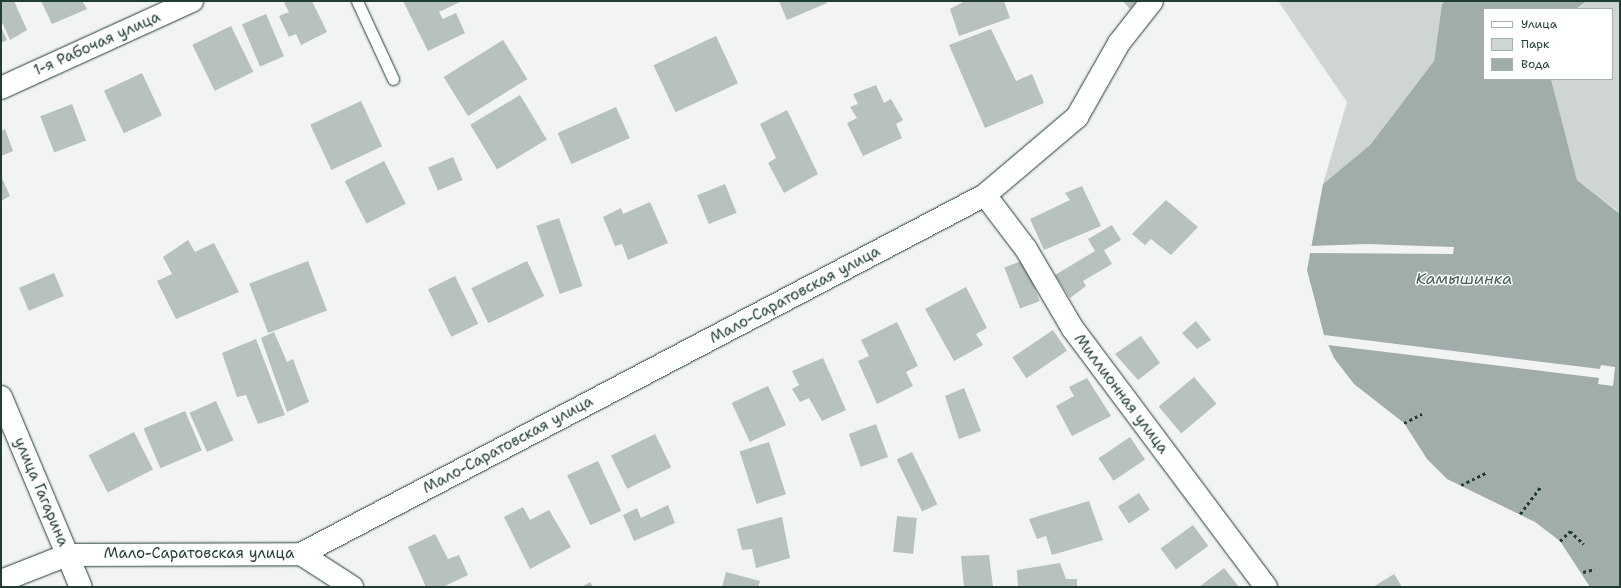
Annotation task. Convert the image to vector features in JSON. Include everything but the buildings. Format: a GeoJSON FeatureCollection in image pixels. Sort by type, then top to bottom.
{"type":"FeatureCollection","features":[{"type":"Feature","properties":{"kind":"street","name":"1-я Рабочая улица"},"geometry":{"type":"LineString","coordinates":[[1,88],[192,1]]}},
{"type":"Feature","properties":{"kind":"street","name":"Мало-Саратовская улица"},"geometry":{"type":"LineString","coordinates":[[1,581],[67,555],[301,554],[985,195],[1077,117],[1119,43],[1152,1]]}},
{"type":"Feature","properties":{"kind":"street","name":"Миллионная улица"},"geometry":{"type":"LineString","coordinates":[[985,195],[1026,249],[1073,330],[1266,587]]}},
{"type":"Feature","properties":{"kind":"street","name":"улица Гагарина"},"geometry":{"type":"LineString","coordinates":[[1,397],[80,587]]}},
{"type":"Feature","properties":{"kind":"street"},"geometry":{"type":"LineString","coordinates":[[301,554],[352,587]]}},
{"type":"Feature","properties":{"kind":"lane"},"geometry":{"type":"LineString","coordinates":[[357,1],[393,79]]}},
{"type":"Feature","properties":{"kind":"path"},"geometry":{"type":"LineString","coordinates":[[1404,423],[1422,414]]}},
{"type":"Feature","properties":{"kind":"path"},"geometry":{"type":"LineString","coordinates":[[1461,485],[1486,473]]}},
{"type":"Feature","properties":{"kind":"path"},"geometry":{"type":"LineString","coordinates":[[1520,514],[1540,486]]}},
{"type":"Feature","properties":{"kind":"path"},"geometry":{"type":"LineString","coordinates":[[1560,541],[1570,530],[1584,544]]}},
{"type":"Feature","properties":{"kind":"path"},"geometry":{"type":"LineString","coordinates":[[1583,572],[1595,568]]}},
{"type":"Feature","properties":{"kind":"green space"},"geometry":{"type":"Polygon","coordinates":[[[1278,1],[1445,1],[1442,4],[1434,61],[1369,146],[1323,184],[1347,102],[1278,1]]]}},
{"type":"Feature","properties":{"kind":"green space"},"geometry":{"type":"Polygon","coordinates":[[[1588,1],[1620,1],[1620,213],[1577,180],[1551,80],[1613,80],[1613,8],[1578,8],[1588,1]]]}},
{"type":"Feature","properties":{"kind":"water","name":"Камышинка"},"geometry":{"type":"Polygon","coordinates":[[[1445,1],[1587,1],[1577,8],[1483,8],[1483,80],[1551,80],[1577,180],[1620,214],[1620,587],[1590,587],[1560,541],[1535,522],[1447,479],[1427,459],[1404,423],[1354,384],[1334,358],[1324,335],[1307,270],[1323,184],[1370,145],[1434,61],[1442,4],[1445,1]]]}},
{"type":"Feature","properties":{"kind":"pier"},"geometry":{"type":"Polygon","coordinates":[[[1366,244],[1454,247],[1453,254],[1310,253],[1311,246],[1366,244]]]}},
{"type":"Feature","properties":{"kind":"pier"},"geometry":{"type":"Polygon","coordinates":[[[1324,335],[1600,369],[1601,365],[1615,367],[1613,386],[1598,384],[1599,378],[1328,345],[1324,335]]]}}]}
